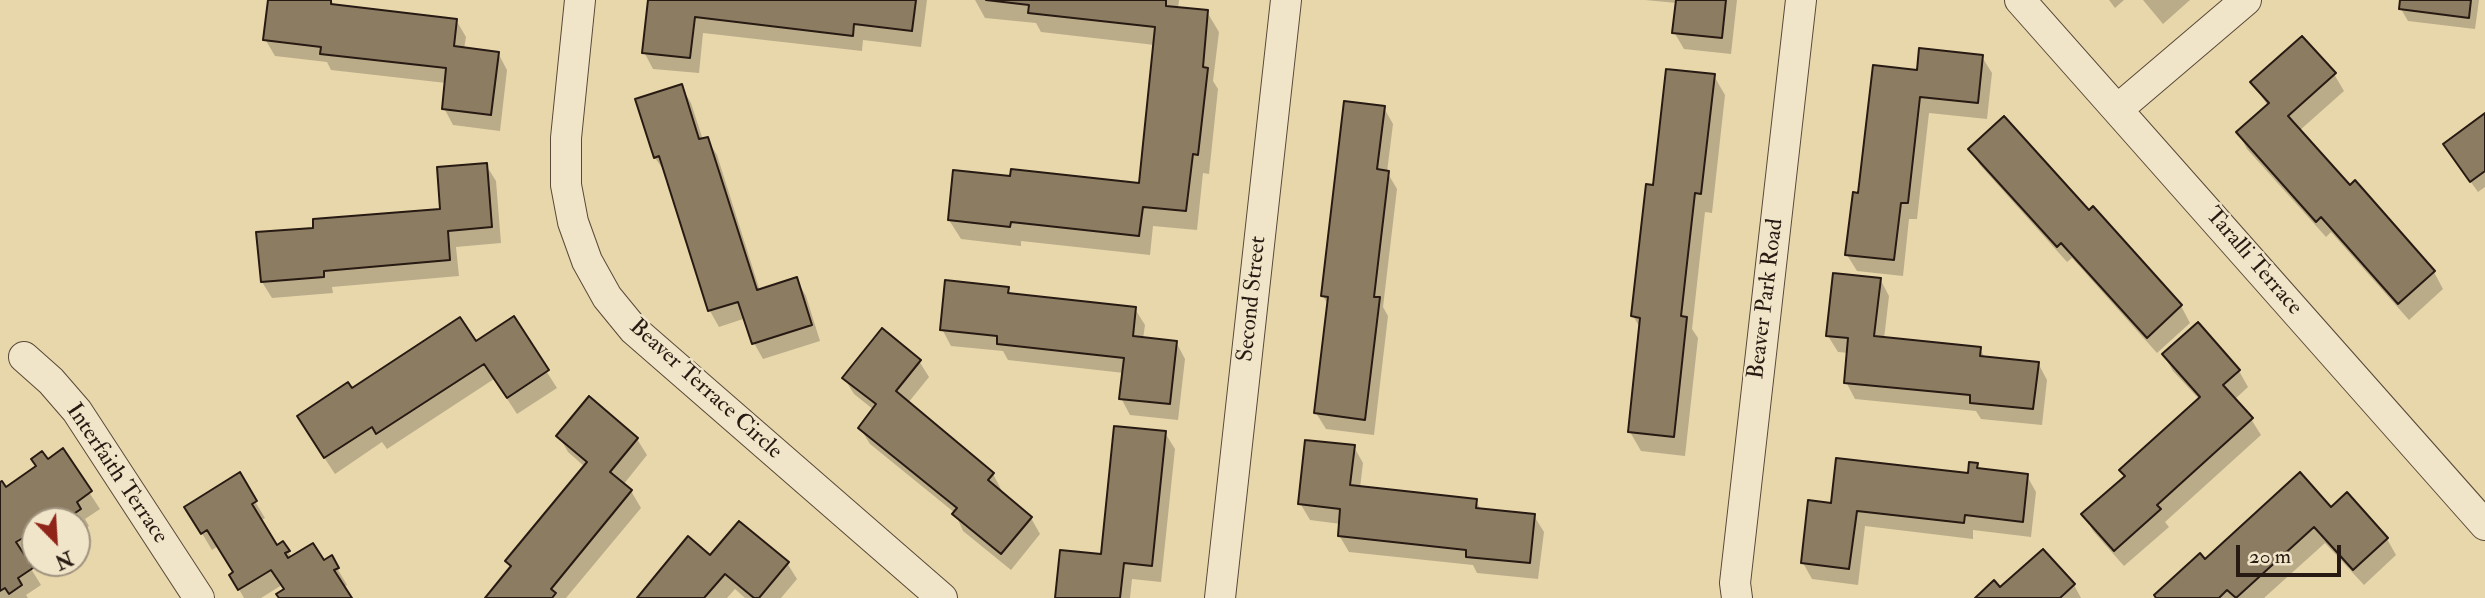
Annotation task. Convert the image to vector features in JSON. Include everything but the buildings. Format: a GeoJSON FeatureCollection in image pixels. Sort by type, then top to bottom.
{"type":"FeatureCollection","features":[{"type":"Feature","properties":{"kind":"street","name":"Beaver Terrace Circle"},"geometry":{"type":"LineString","coordinates":[[580,0],[566,138],[566,185],[577,235],[587,261],[607,297],[634,330],[942,598]]}},
{"type":"Feature","properties":{"kind":"street","name":"Second Street"},"geometry":{"type":"LineString","coordinates":[[1220,598],[1286,0]]}},
{"type":"Feature","properties":{"kind":"street","name":"Beaver Park Road"},"geometry":{"type":"LineString","coordinates":[[1737,598],[1735,583],[1801,0]]}},
{"type":"Feature","properties":{"kind":"street","name":"Taralli Terrace"},"geometry":{"type":"LineString","coordinates":[[2020,0],[2485,525]]}},
{"type":"Feature","properties":{"kind":"street"},"geometry":{"type":"LineString","coordinates":[[2118,109],[2246,0]]}},
{"type":"Feature","properties":{"kind":"street","name":"Interfaith Terrace"},"geometry":{"type":"LineString","coordinates":[[24,357],[51,381],[77,411],[199,598]]}}]}
